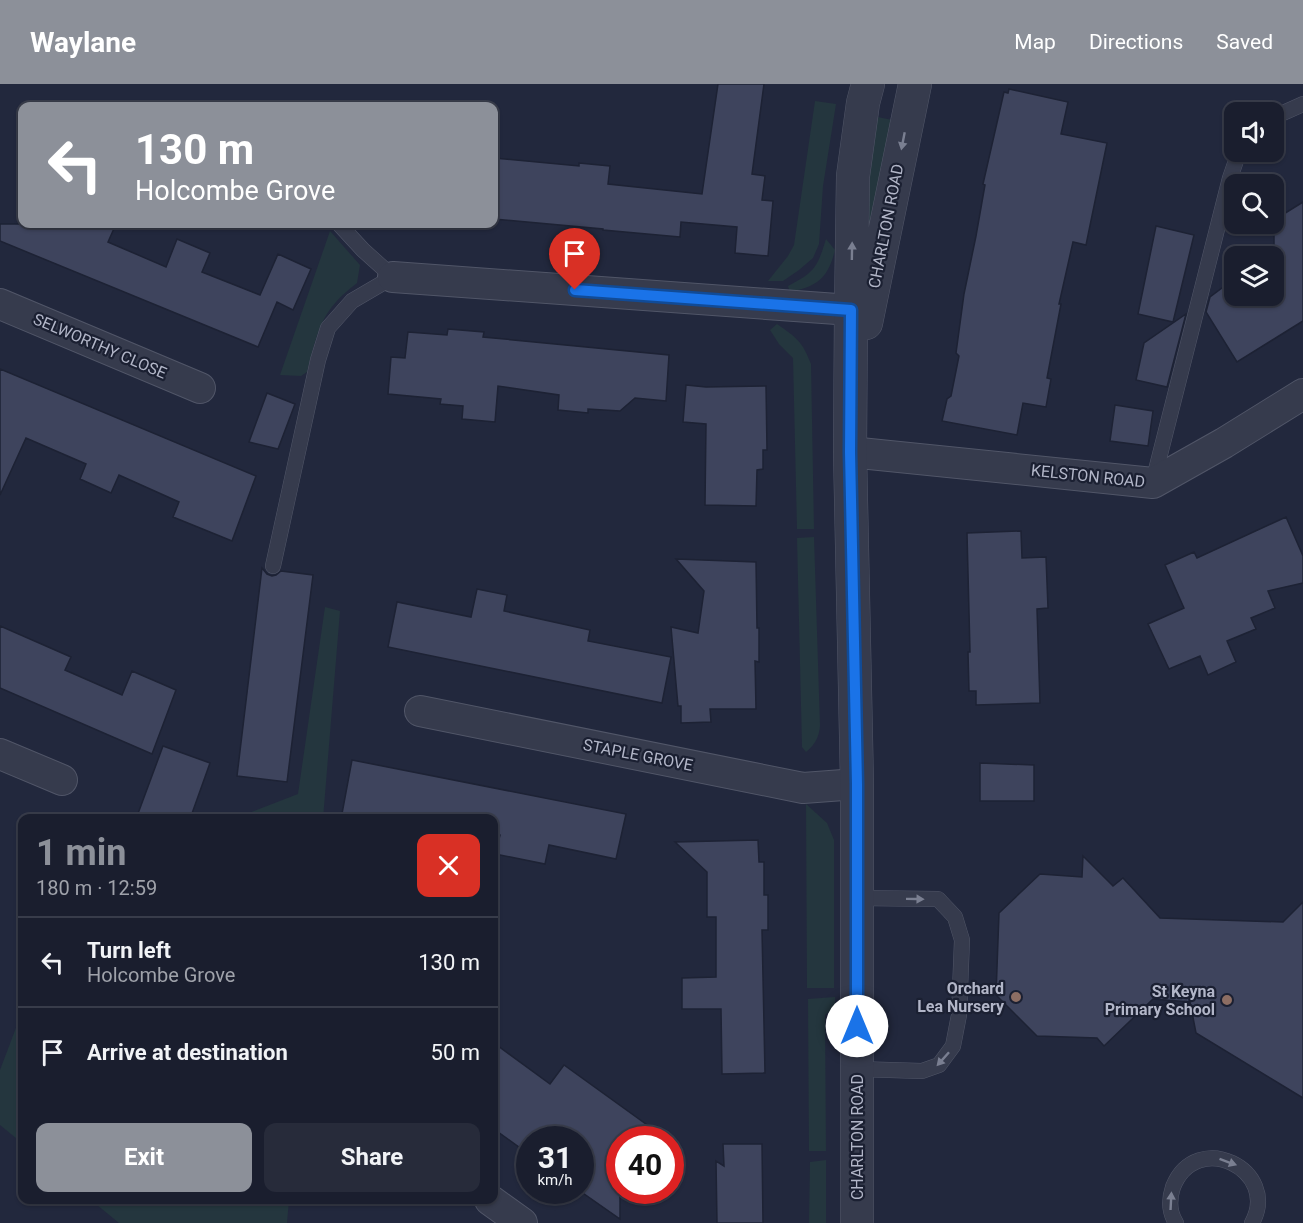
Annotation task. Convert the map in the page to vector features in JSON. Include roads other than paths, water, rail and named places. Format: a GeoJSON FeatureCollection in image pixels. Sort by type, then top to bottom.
{"type":"FeatureCollection","features":[{"type":"Feature","properties":{"kind":"street","name":"CHARLTON ROAD"},"geometry":{"type":"LineString","coordinates":[[857,1223],[857,784],[850,452],[851,310],[853,176],[863,103],[868,84]]}},
{"type":"Feature","properties":{"kind":"street","name":"CHARLTON ROAD"},"geometry":{"type":"LineString","coordinates":[[851,404],[915,84]]}},
{"type":"Feature","properties":{"kind":"street"},"geometry":{"type":"LineString","coordinates":[[393,277],[851,310]]}},
{"type":"Feature","properties":{"kind":"street","name":"SELWORTHY CLOSE"},"geometry":{"type":"LineString","coordinates":[[0,304],[200,388]]}},
{"type":"Feature","properties":{"kind":"street","name":"KELSTON ROAD"},"geometry":{"type":"LineString","coordinates":[[850,452],[1153,483],[1224,443],[1303,394]]}},
{"type":"Feature","properties":{"kind":"street","name":"STAPLE GROVE"},"geometry":{"type":"LineString","coordinates":[[420,711],[803,788],[857,784]]}},
{"type":"Feature","properties":{"kind":"street"},"geometry":{"type":"LineString","coordinates":[[0,754],[62,780]]}},
{"type":"Feature","properties":{"kind":"street"},"geometry":{"type":"LineString","coordinates":[[496,1204],[522,1223]]}},
{"type":"Feature","properties":{"kind":"lane"},"geometry":{"type":"LineString","coordinates":[[1284,113],[1303,104]]}},
{"type":"Feature","properties":{"kind":"lane"},"geometry":{"type":"LineString","coordinates":[[1153,483],[1236,162]]}},
{"type":"Feature","properties":{"kind":"lane"},"geometry":{"type":"LineString","coordinates":[[273,566],[318,360],[328,328],[352,301],[393,277],[343,228]]}},
{"type":"Feature","properties":{"kind":"lane"},"geometry":{"type":"LineString","coordinates":[[857,898],[938,899],[955,917],[962,940],[959,1015],[953,1046],[939,1065],[922,1071],[857,1069]]}},
{"type":"Feature","properties":{"kind":"lane"},"geometry":{"type":"LineString","coordinates":[[1176,1223],[1171,1211],[1170,1195],[1177,1178],[1194,1163],[1216,1158],[1232,1161],[1244,1170],[1255,1186],[1258,1201],[1252,1223]]}},
{"type":"Feature","properties":{"kind":"place","name":"Orchard Lea Nursery"},"geometry":{"type":"Point","coordinates":[1016,997]}},
{"type":"Feature","properties":{"kind":"place","name":"St Keyna Primary School"},"geometry":{"type":"Point","coordinates":[1227,1000]}}]}
